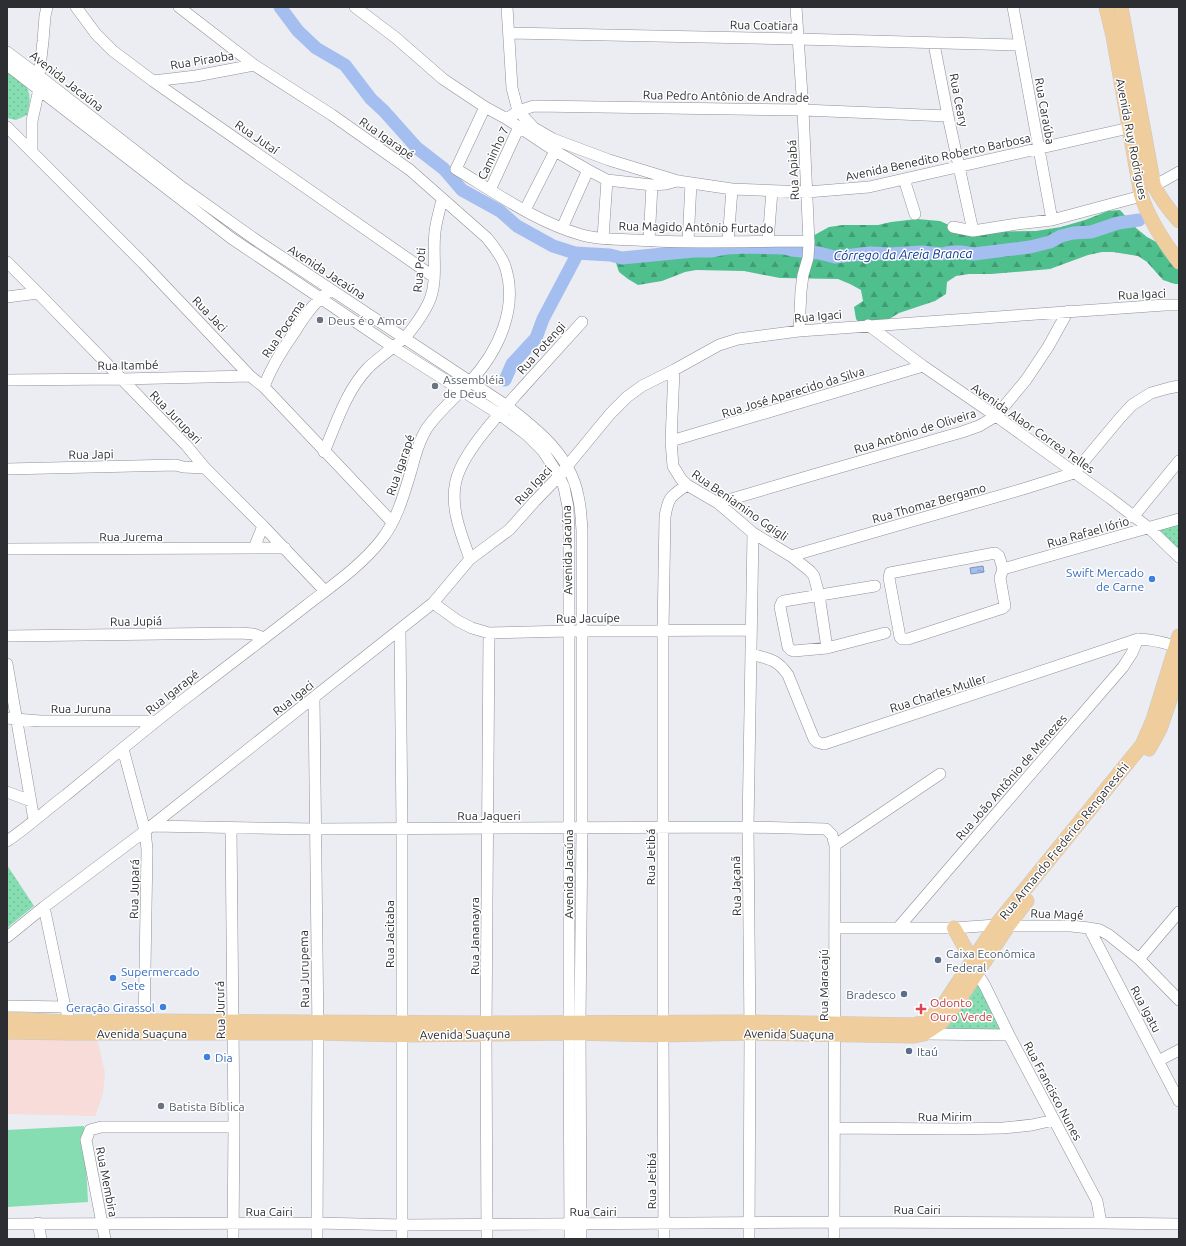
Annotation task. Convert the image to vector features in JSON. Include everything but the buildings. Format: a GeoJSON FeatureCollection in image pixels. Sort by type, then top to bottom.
{"type":"FeatureCollection","features":[{"type":"Feature","properties":{"kind":"main road","name":"Avenida Ruy Rodrigues"},"geometry":{"type":"LineString","coordinates":[[1106,7],[1130,128],[1141,195],[1150,217],[1164,242],[1179,262]]}},
{"type":"Feature","properties":{"kind":"main road","name":"Avenida Ruy Rodrigues"},"geometry":{"type":"LineString","coordinates":[[1121,7],[1154,186],[1170,211],[1179,220]]}},
{"type":"Feature","properties":{"kind":"main road"},"geometry":{"type":"LineString","coordinates":[[1141,195],[1146,189],[1154,186]]}},
{"type":"Feature","properties":{"kind":"main road","name":"Rua Armando Frederico Renganeschi"},"geometry":{"type":"LineString","coordinates":[[920,1029],[925,1021],[940,1010],[975,967],[1002,925],[1142,745],[1178,643]]}},
{"type":"Feature","properties":{"kind":"main road","name":"Rua Armando Frederico Renganeschi"},"geometry":{"type":"LineString","coordinates":[[1002,925],[1026,902],[1147,754],[1160,729],[1179,674]]}},
{"type":"Feature","properties":{"kind":"main road"},"geometry":{"type":"LineString","coordinates":[[954,928],[975,967]]}},
{"type":"Feature","properties":{"kind":"main road","name":"Avenida Suaçuna"},"geometry":{"type":"LineString","coordinates":[[7,1019],[144,1027],[233,1028],[920,1029]]}},
{"type":"Feature","properties":{"kind":"main road","name":"Avenida Suaçuna"},"geometry":{"type":"LineString","coordinates":[[7,1032],[70,1033],[144,1027]]}},
{"type":"Feature","properties":{"kind":"street"},"geometry":{"type":"LineString","coordinates":[[32,152],[32,121],[39,89],[39,76],[47,7]]}},
{"type":"Feature","properties":{"kind":"street","name":"Rua Jutaí"},"geometry":{"type":"LineString","coordinates":[[76,7],[96,34],[113,51],[153,81],[434,277]]}},
{"type":"Feature","properties":{"kind":"street","name":"Rua Igarapé"},"geometry":{"type":"LineString","coordinates":[[7,841],[156,721],[325,591],[373,550],[384,537],[401,502],[418,445],[427,429],[439,413],[466,386],[490,356],[500,338],[507,320],[510,301],[510,284],[504,264],[494,246],[487,238],[404,166],[332,115],[254,64],[179,7]]}},
{"type":"Feature","properties":{"kind":"street","name":"Avenida Benedito Roberto Barbosa"},"geometry":{"type":"LineString","coordinates":[[355,7],[396,38],[443,79],[555,151],[588,170],[607,180],[652,185],[678,181]]}},
{"type":"Feature","properties":{"kind":"street","name":"Avenida Benedito Roberto Barbosa"},"geometry":{"type":"LineString","coordinates":[[508,7],[512,88],[518,111],[534,128],[553,139],[609,160],[678,181],[732,188],[772,191],[807,192],[870,187],[1130,128]]}},
{"type":"Feature","properties":{"kind":"street","name":"Rua Apiabá"},"geometry":{"type":"LineString","coordinates":[[796,7],[803,110],[809,242],[808,258],[803,276],[798,331]]}},
{"type":"Feature","properties":{"kind":"street","name":"Rua Caraúba"},"geometry":{"type":"LineString","coordinates":[[1013,7],[1052,220]]}},
{"type":"Feature","properties":{"kind":"street","name":"Rua Coatiara"},"geometry":{"type":"LineString","coordinates":[[509,33],[1020,45]]}},
{"type":"Feature","properties":{"kind":"street","name":"Rua Ceary"},"geometry":{"type":"LineString","coordinates":[[934,44],[973,231]]}},
{"type":"Feature","properties":{"kind":"street","name":"Avenida Jacaúna"},"geometry":{"type":"LineString","coordinates":[[7,52],[183,188],[256,240],[404,338],[466,386],[503,410],[532,425],[554,447],[568,465],[578,495],[582,530],[582,828],[575,1028]]}},
{"type":"Feature","properties":{"kind":"street","name":"Rua Piraoba"},"geometry":{"type":"LineString","coordinates":[[153,81],[196,76],[254,64]]}},
{"type":"Feature","properties":{"kind":"street","name":"Avenida Jacaúna"},"geometry":{"type":"LineString","coordinates":[[7,65],[231,238],[393,347],[466,386]]}},
{"type":"Feature","properties":{"kind":"street","name":"Rua Pedro Antônio de Andrade"},"geometry":{"type":"LineString","coordinates":[[507,119],[518,111],[534,106],[803,110],[948,116]]}},
{"type":"Feature","properties":{"kind":"street","name":"Rua Magido Antônio Furtado"},"geometry":{"type":"LineString","coordinates":[[485,107],[456,169],[525,210],[562,228],[583,235],[603,238],[649,241],[809,242]]}},
{"type":"Feature","properties":{"kind":"street"},"geometry":{"type":"LineString","coordinates":[[16,136],[32,121]]}},
{"type":"Feature","properties":{"kind":"street","name":"Rua Jaci"},"geometry":{"type":"LineString","coordinates":[[7,127],[143,263],[250,376],[264,387],[392,522]]}},
{"type":"Feature","properties":{"kind":"street","name":"Caminho 7"},"geometry":{"type":"LineString","coordinates":[[490,190],[519,127]]}},
{"type":"Feature","properties":{"kind":"street"},"geometry":{"type":"LineString","coordinates":[[525,210],[555,151]]}},
{"type":"Feature","properties":{"kind":"street"},"geometry":{"type":"LineString","coordinates":[[562,228],[588,170]]}},
{"type":"Feature","properties":{"kind":"street"},"geometry":{"type":"LineString","coordinates":[[1154,186],[1179,172]]}},
{"type":"Feature","properties":{"kind":"street"},"geometry":{"type":"LineString","coordinates":[[904,179],[915,214]]}},
{"type":"Feature","properties":{"kind":"street"},"geometry":{"type":"LineString","coordinates":[[603,238],[607,180]]}},
{"type":"Feature","properties":{"kind":"street"},"geometry":{"type":"LineString","coordinates":[[688,242],[691,182]]}},
{"type":"Feature","properties":{"kind":"street"},"geometry":{"type":"LineString","coordinates":[[649,241],[652,185]]}},
{"type":"Feature","properties":{"kind":"street"},"geometry":{"type":"LineString","coordinates":[[728,242],[732,188]]}},
{"type":"Feature","properties":{"kind":"street"},"geometry":{"type":"LineString","coordinates":[[768,241],[772,191]]}},
{"type":"Feature","properties":{"kind":"street"},"geometry":{"type":"LineString","coordinates":[[954,227],[973,231],[1052,220],[1141,195]]}},
{"type":"Feature","properties":{"kind":"street","name":"Rua Poti"},"geometry":{"type":"LineString","coordinates":[[324,452],[342,410],[358,380],[368,369],[404,338],[422,314],[428,303],[432,293],[434,277],[435,232],[442,199]]}},
{"type":"Feature","properties":{"kind":"street","name":"Rua Jurupari"},"geometry":{"type":"LineString","coordinates":[[7,262],[186,445],[205,468],[285,548],[325,591]]}},
{"type":"Feature","properties":{"kind":"street","name":"Rua Pocema"},"geometry":{"type":"LineString","coordinates":[[264,387],[278,357],[307,313],[320,298],[331,290]]}},
{"type":"Feature","properties":{"kind":"street"},"geometry":{"type":"LineString","coordinates":[[7,297],[38,293]]}},
{"type":"Feature","properties":{"kind":"street","name":"Rua Igaci"},"geometry":{"type":"LineString","coordinates":[[7,937],[44,907],[148,829],[433,603],[470,559],[508,530],[559,476],[610,414],[627,397],[642,386],[719,345],[738,339],[798,331],[1179,305]]}},
{"type":"Feature","properties":{"kind":"street","name":"Rua Antônio de Oliveira"},"geometry":{"type":"LineString","coordinates":[[718,504],[979,426],[996,416],[1026,380],[1048,347],[1068,312]]}},
{"type":"Feature","properties":{"kind":"street","name":"Rua Potengi"},"geometry":{"type":"LineString","coordinates":[[470,559],[462,537],[455,509],[455,485],[458,472],[465,458],[503,410],[582,322]]}},
{"type":"Feature","properties":{"kind":"street","name":"Avenida Alaor Correa Telles"},"geometry":{"type":"LineString","coordinates":[[868,326],[922,366],[996,416],[1110,498],[1149,528],[1179,557]]}},
{"type":"Feature","properties":{"kind":"street","name":"Rua José Aparecido da Silva"},"geometry":{"type":"LineString","coordinates":[[671,441],[922,366]]}},
{"type":"Feature","properties":{"kind":"street","name":"Rua Beniamino Ggigli"},"geometry":{"type":"LineString","coordinates":[[674,370],[671,441],[673,466],[681,479],[687,485],[718,504],[753,533],[791,556],[810,571],[814,576],[819,595]]}},
{"type":"Feature","properties":{"kind":"street","name":"Rua Itambé"},"geometry":{"type":"LineString","coordinates":[[7,380],[250,376]]}},
{"type":"Feature","properties":{"kind":"street"},"geometry":{"type":"LineString","coordinates":[[1074,472],[1132,405],[1151,394],[1179,386]]}},
{"type":"Feature","properties":{"kind":"street","name":"Avenida Jacaúna"},"geometry":{"type":"LineString","coordinates":[[503,410],[543,451],[559,476],[564,487],[568,507],[570,631],[569,828],[575,1028],[576,1224],[581,1239]]}},
{"type":"Feature","properties":{"kind":"street"},"geometry":{"type":"LineString","coordinates":[[176,465],[184,457],[186,445]]}},
{"type":"Feature","properties":{"kind":"street"},"geometry":{"type":"LineString","coordinates":[[1133,517],[1179,461]]}},
{"type":"Feature","properties":{"kind":"street","name":"Rua Japi"},"geometry":{"type":"LineString","coordinates":[[7,469],[176,465],[205,468]]}},
{"type":"Feature","properties":{"kind":"street","name":"Rua Thomaz Bergamo"},"geometry":{"type":"LineString","coordinates":[[791,556],[1023,489],[1074,472]]}},
{"type":"Feature","properties":{"kind":"street","name":"Rua Jetibá"},"geometry":{"type":"LineString","coordinates":[[664,1239],[663,630],[665,517],[667,503],[674,493],[687,485]]}},
{"type":"Feature","properties":{"kind":"street","name":"Rua Rafael Iório"},"geometry":{"type":"LineString","coordinates":[[1003,569],[1179,519]]}},
{"type":"Feature","properties":{"kind":"street"},"geometry":{"type":"LineString","coordinates":[[254,548],[263,526]]}},
{"type":"Feature","properties":{"kind":"street","name":"Rua Jaçanã"},"geometry":{"type":"LineString","coordinates":[[749,1239],[750,1028],[748,827],[753,533]]}},
{"type":"Feature","properties":{"kind":"street","name":"Rua Jurema"},"geometry":{"type":"LineString","coordinates":[[7,549],[285,548]]}},
{"type":"Feature","properties":{"kind":"street"},"geometry":{"type":"LineString","coordinates":[[995,553],[999,556],[1003,569],[1000,578],[1003,608],[908,639],[902,639],[900,637],[889,578],[890,573],[995,553]]}},
{"type":"Feature","properties":{"kind":"street"},"geometry":{"type":"LineString","coordinates":[[875,586],[784,601],[780,607],[789,649],[794,651],[827,648],[885,633]]}},
{"type":"Feature","properties":{"kind":"street"},"geometry":{"type":"LineString","coordinates":[[819,595],[827,648]]}},
{"type":"Feature","properties":{"kind":"street","name":"Rua Jacuípe"},"geometry":{"type":"LineString","coordinates":[[433,603],[458,621],[472,628],[489,633],[751,630]]}},
{"type":"Feature","properties":{"kind":"street","name":"Rua Jacitaba"},"geometry":{"type":"LineString","coordinates":[[400,630],[402,828],[402,1239]]}},
{"type":"Feature","properties":{"kind":"street","name":"Rua Jupiá"},"geometry":{"type":"LineString","coordinates":[[7,636],[241,633],[253,634],[264,638]]}},
{"type":"Feature","properties":{"kind":"street","name":"Rua Jananayra"},"geometry":{"type":"LineString","coordinates":[[487,1239],[486,1028],[489,633]]}},
{"type":"Feature","properties":{"kind":"street","name":"Rua Charles Muller"},"geometry":{"type":"LineString","coordinates":[[751,654],[773,660],[783,668],[788,675],[814,739],[817,742],[824,744],[1138,639],[1178,643]]}},
{"type":"Feature","properties":{"kind":"street","name":"Rua João Antônio de Menezes"},"geometry":{"type":"LineString","coordinates":[[898,928],[1123,667],[1132,653],[1138,639]]}},
{"type":"Feature","properties":{"kind":"street"},"geometry":{"type":"LineString","coordinates":[[8,671],[12,719],[34,820]]}},
{"type":"Feature","properties":{"kind":"street","name":"Rua Jurupema"},"geometry":{"type":"LineString","coordinates":[[314,698],[318,1028],[317,1239]]}},
{"type":"Feature","properties":{"kind":"street","name":"Rua Juruna"},"geometry":{"type":"LineString","coordinates":[[12,719],[40,721],[156,721]]}},
{"type":"Feature","properties":{"kind":"street","name":"Rua Jupará"},"geometry":{"type":"LineString","coordinates":[[123,749],[148,829],[144,1027]]}},
{"type":"Feature","properties":{"kind":"street"},"geometry":{"type":"LineString","coordinates":[[835,845],[940,774]]}},
{"type":"Feature","properties":{"kind":"street"},"geometry":{"type":"LineString","coordinates":[[7,792],[31,802]]}},
{"type":"Feature","properties":{"kind":"street","name":"Rua Jaqueri"},"geometry":{"type":"LineString","coordinates":[[148,829],[748,827],[826,829]]}},
{"type":"Feature","properties":{"kind":"street","name":"Rua Jururá"},"geometry":{"type":"LineString","coordinates":[[231,828],[234,1127],[233,1239]]}},
{"type":"Feature","properties":{"kind":"street","name":"Rua Maracajú"},"geometry":{"type":"LineString","coordinates":[[826,829],[832,835],[835,845],[836,928],[834,1239]]}},
{"type":"Feature","properties":{"kind":"street"},"geometry":{"type":"LineString","coordinates":[[44,907],[65,1008],[70,1022]]}},
{"type":"Feature","properties":{"kind":"street"},"geometry":{"type":"LineString","coordinates":[[1139,959],[1179,912]]}},
{"type":"Feature","properties":{"kind":"street","name":"Rua Magé"},"geometry":{"type":"LineString","coordinates":[[836,928],[954,928],[1002,925],[1071,926],[1100,930],[1109,935],[1139,959],[1179,1000]]}},
{"type":"Feature","properties":{"kind":"street","name":"Rua Igatu"},"geometry":{"type":"LineString","coordinates":[[1089,928],[1179,1101]]}},
{"type":"Feature","properties":{"kind":"street","name":"Rua Francisco Nunes"},"geometry":{"type":"LineString","coordinates":[[975,967],[1097,1201],[1101,1222]]}},
{"type":"Feature","properties":{"kind":"street"},"geometry":{"type":"LineString","coordinates":[[7,1006],[65,1008]]}},
{"type":"Feature","properties":{"kind":"street"},"geometry":{"type":"LineString","coordinates":[[920,1029],[1009,1034]]}},
{"type":"Feature","properties":{"kind":"street"},"geometry":{"type":"LineString","coordinates":[[1158,1061],[1179,1050]]}},
{"type":"Feature","properties":{"kind":"street","name":"Rua Mirim"},"geometry":{"type":"LineString","coordinates":[[834,1128],[1003,1128],[1032,1125],[1054,1120]]}},
{"type":"Feature","properties":{"kind":"street","name":"Rua Membira"},"geometry":{"type":"LineString","coordinates":[[105,1239],[86,1140],[90,1130],[101,1127],[234,1127]]}},
{"type":"Feature","properties":{"kind":"street","name":"Rua Cairi"},"geometry":{"type":"LineString","coordinates":[[7,1224],[317,1223],[402,1225],[1101,1222],[1179,1224]]}},
{"type":"Feature","properties":{"kind":"street"},"geometry":{"type":"LineString","coordinates":[[38,1223],[41,1239]]}},
{"type":"Feature","properties":{"kind":"street","name":"Avenida Jacaúna"},"geometry":{"type":"LineString","coordinates":[[570,1239],[576,1224]]}},
{"type":"Feature","properties":{"kind":"shaded area"},"geometry":{"type":"Polygon","coordinates":[[[97,1038],[105,1073],[103,1094],[95,1116],[7,1114],[7,1039],[97,1038]]]}},
{"type":"Feature","properties":{"kind":"green space"},"geometry":{"type":"Polygon","coordinates":[[[7,71],[24,84],[29,93],[30,99],[27,115],[16,120],[7,118],[7,71]]]}},
{"type":"Feature","properties":{"kind":"green space"},"geometry":{"type":"Polygon","coordinates":[[[1120,210],[1136,228],[1147,237],[1160,244],[1179,265],[1179,284],[1163,280],[1147,262],[1138,256],[1113,252],[1102,252],[1088,255],[1050,269],[956,276],[947,282],[946,294],[935,301],[899,313],[886,321],[863,328],[856,319],[854,307],[863,301],[861,290],[838,279],[780,278],[744,271],[696,270],[685,272],[662,281],[638,285],[619,272],[615,260],[615,258],[658,252],[809,238],[829,227],[843,225],[878,225],[917,219],[940,221],[951,226],[974,232],[1036,231],[1061,227],[1108,211],[1120,210]]]}},
{"type":"Feature","properties":{"kind":"green space"},"geometry":{"type":"Polygon","coordinates":[[[1179,521],[1179,554],[1157,528],[1179,521]]]}},
{"type":"Feature","properties":{"kind":"green space"},"geometry":{"type":"Polygon","coordinates":[[[7,865],[34,906],[7,928],[7,865]]]}},
{"type":"Feature","properties":{"kind":"green space"},"geometry":{"type":"Polygon","coordinates":[[[977,980],[996,1017],[1001,1032],[937,1033],[977,980]]]}},
{"type":"Feature","properties":{"kind":"green space"},"geometry":{"type":"Polygon","coordinates":[[[84,1126],[88,1202],[7,1207],[7,1130],[84,1126]]]}},
{"type":"Feature","properties":{"kind":"water"},"geometry":{"type":"Polygon","coordinates":[[[983,566],[984,572],[971,574],[970,568],[983,566]]]}},
{"type":"Feature","properties":{"kind":"waterway","name":"Córrego da Areia Branca"},"geometry":{"type":"LineString","coordinates":[[280,7],[298,31],[316,48],[345,65],[371,99],[384,111],[417,148],[444,169],[462,190],[500,211],[517,226],[553,246],[575,253],[610,255],[622,258],[746,247],[784,248],[835,257],[870,253],[890,254],[922,252],[942,254],[961,252],[974,254],[1030,247],[1050,242],[1061,236],[1073,233],[1091,232],[1118,223],[1139,220]]}},
{"type":"Feature","properties":{"kind":"waterway"},"geometry":{"type":"LineString","coordinates":[[505,380],[512,364],[536,338],[543,319],[578,253]]}},
{"type":"Feature","properties":{"kind":"place","name":"Deus é o Amor"},"geometry":{"type":"Point","coordinates":[320,320]}},
{"type":"Feature","properties":{"kind":"place","name":"Assembléia de Deus"},"geometry":{"type":"Point","coordinates":[435,386]}},
{"type":"Feature","properties":{"kind":"place","name":"Swift Mercado de Carne"},"geometry":{"type":"Point","coordinates":[1152,579]}},
{"type":"Feature","properties":{"kind":"place","name":"Caixa Econômica Federal"},"geometry":{"type":"Point","coordinates":[938,960]}},
{"type":"Feature","properties":{"kind":"place","name":"Supermercado Sete"},"geometry":{"type":"Point","coordinates":[113,978]}},
{"type":"Feature","properties":{"kind":"place","name":"Bradesco"},"geometry":{"type":"Point","coordinates":[904,994]}},
{"type":"Feature","properties":{"kind":"place","name":"Geração Girassol"},"geometry":{"type":"Point","coordinates":[163,1007]}},
{"type":"Feature","properties":{"kind":"place","name":"Odonto Ouro Verde"},"geometry":{"type":"Point","coordinates":[921,1009]}},
{"type":"Feature","properties":{"kind":"place","name":"Itaú"},"geometry":{"type":"Point","coordinates":[909,1051]}},
{"type":"Feature","properties":{"kind":"place","name":"Dia"},"geometry":{"type":"Point","coordinates":[207,1057]}},
{"type":"Feature","properties":{"kind":"place","name":"Batista Bíblica"},"geometry":{"type":"Point","coordinates":[161,1106]}}]}
